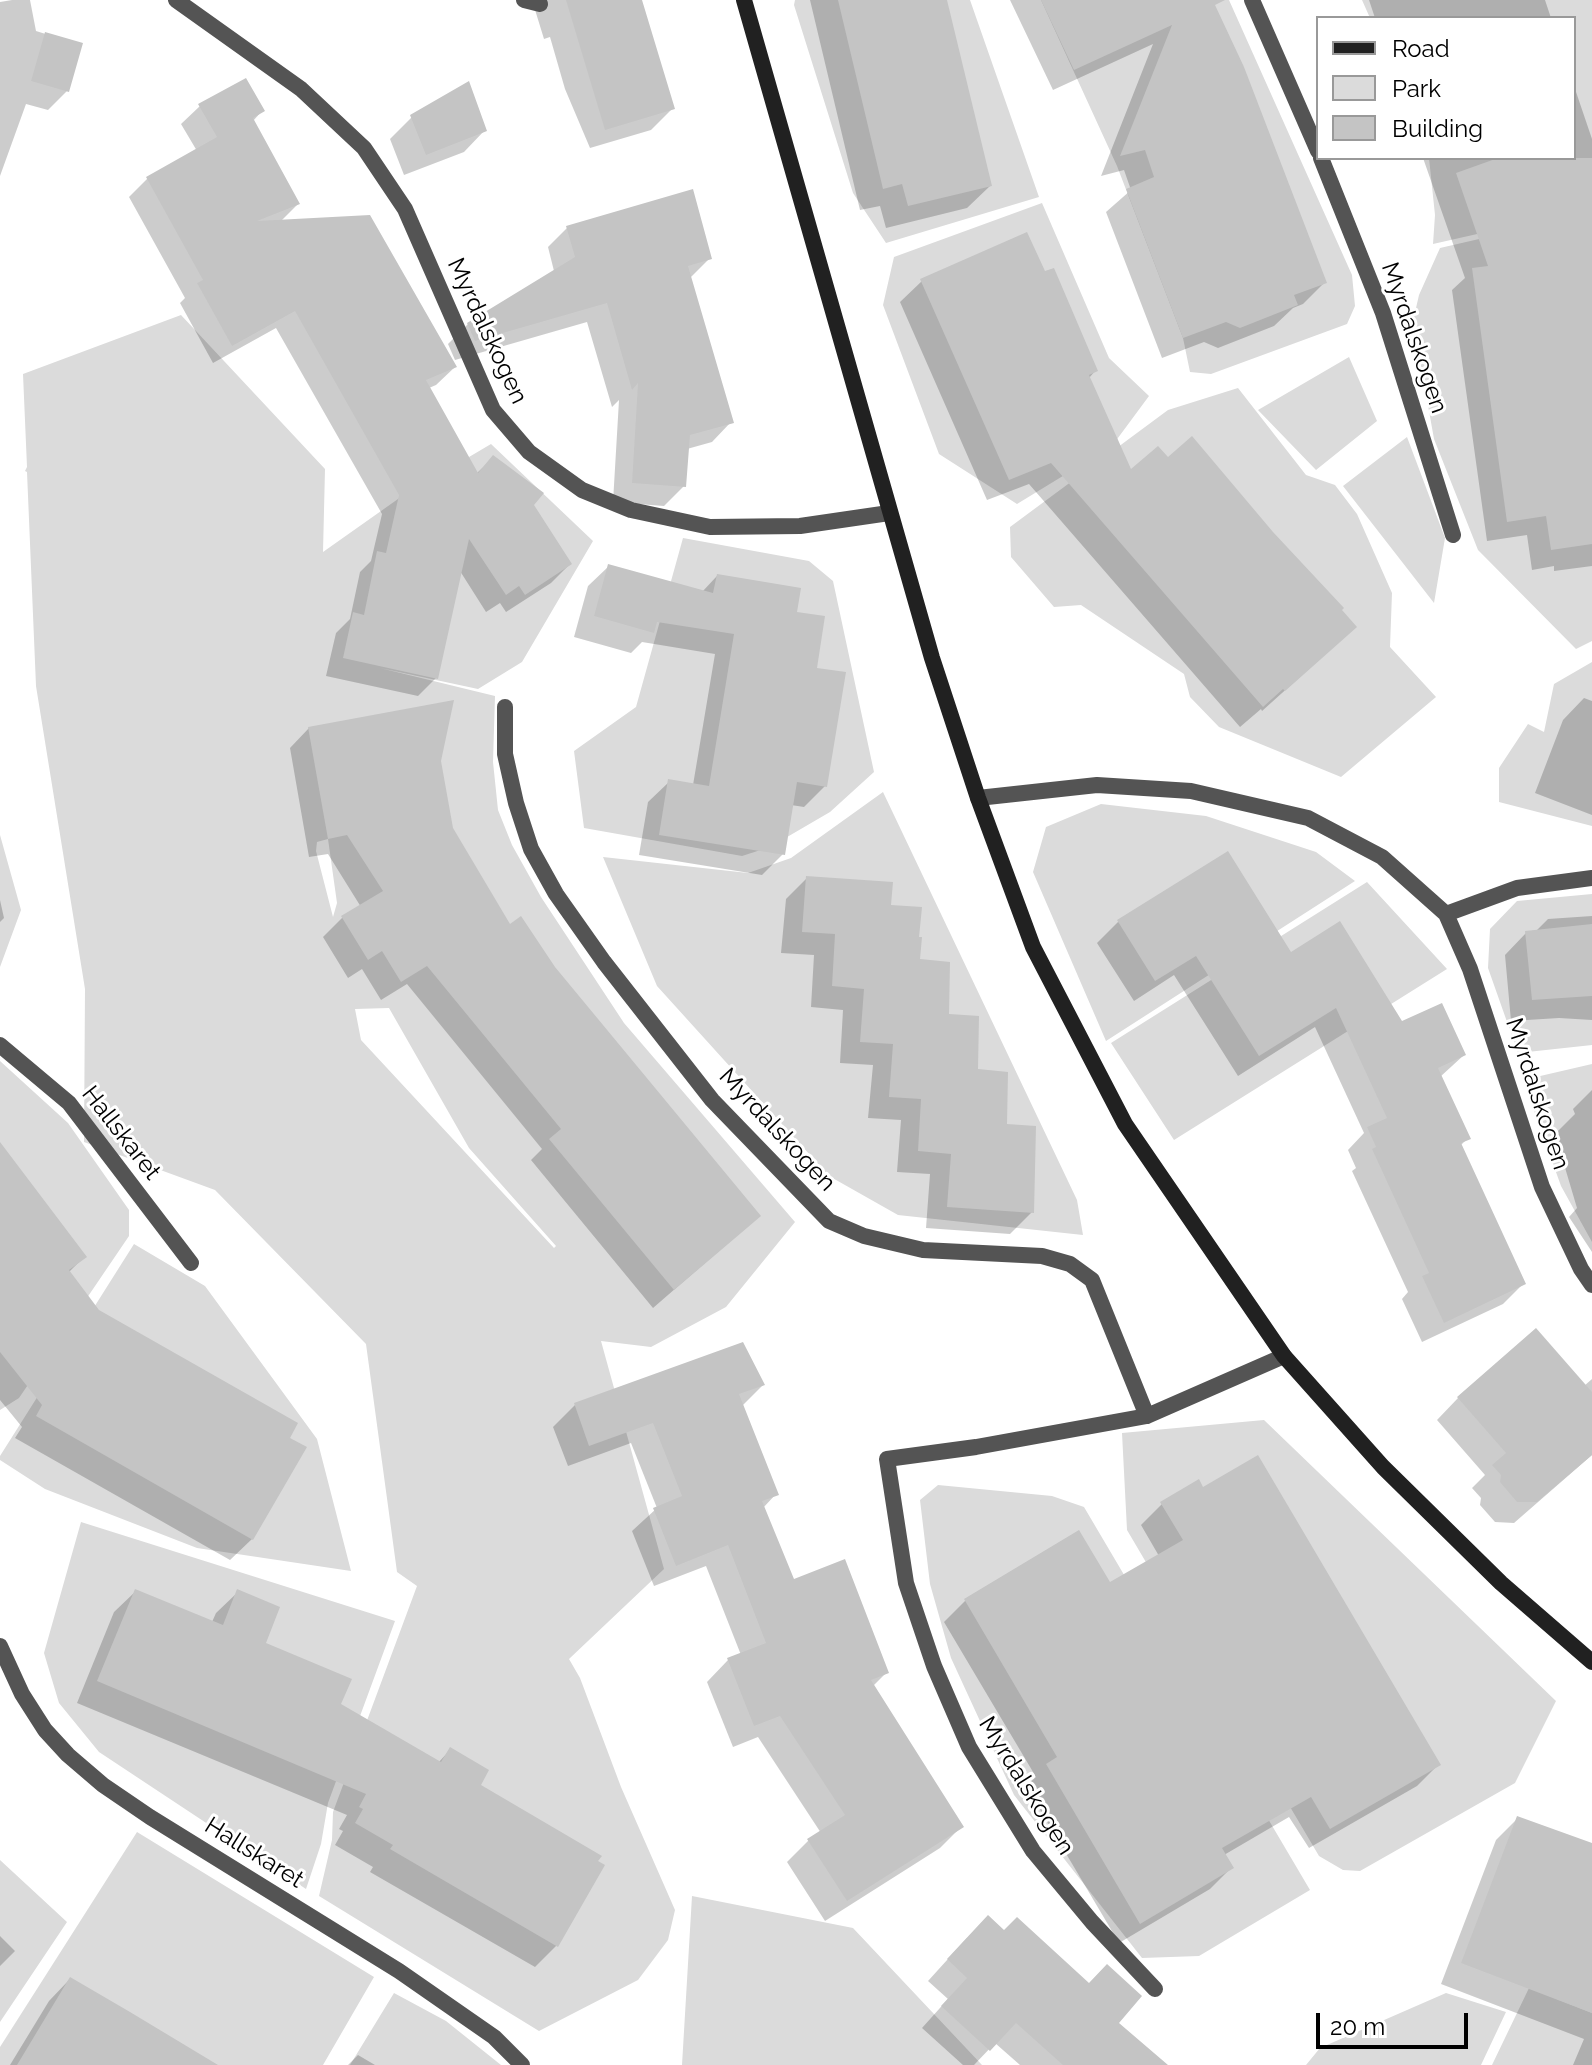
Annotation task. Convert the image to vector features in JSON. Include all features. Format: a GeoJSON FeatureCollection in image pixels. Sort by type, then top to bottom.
{"type":"FeatureCollection","features":[{"type":"Feature","properties":{"kind":"main road"},"geometry":{"type":"LineString","coordinates":[[744,0],[932,658],[978,798],[1033,947],[1125,1124],[1284,1356],[1383,1467],[1501,1583],[1592,1662]]}},
{"type":"Feature","properties":{"kind":"street","name":"Myrdalskogen"},"geometry":{"type":"LineString","coordinates":[[176,0],[301,89],[364,148],[405,209],[493,410],[529,452],[582,490],[631,510],[710,527],[800,526],[889,513]]}},
{"type":"Feature","properties":{"kind":"street"},"geometry":{"type":"LineString","coordinates":[[1252,0],[1316,146]]}},
{"type":"Feature","properties":{"kind":"street","name":"Myrdalskogen"},"geometry":{"type":"LineString","coordinates":[[1322,160],[1383,313],[1453,535]]}},
{"type":"Feature","properties":{"kind":"street","name":"Myrdalskogen"},"geometry":{"type":"LineString","coordinates":[[505,707],[505,754],[531,849],[556,894],[604,962],[712,1100],[829,1221],[864,1236],[923,1250],[1042,1256],[1070,1264],[1092,1280],[1147,1416]]}},
{"type":"Feature","properties":{"kind":"street","name":"Myrdalskogen"},"geometry":{"type":"LineString","coordinates":[[978,798],[1097,785],[1191,791],[1308,818],[1382,857],[1446,914],[1470,969],[1542,1187],[1581,1269],[1592,1285]]}},
{"type":"Feature","properties":{"kind":"street"},"geometry":{"type":"LineString","coordinates":[[1446,914],[1517,888],[1592,878]]}},
{"type":"Feature","properties":{"kind":"street","name":"Hallskaret"},"geometry":{"type":"LineString","coordinates":[[0,1045],[69,1103],[191,1263]]}},
{"type":"Feature","properties":{"kind":"street","name":"Myrdalskogen"},"geometry":{"type":"LineString","coordinates":[[1155,1989],[1092,1922],[1033,1851],[969,1747],[934,1666],[906,1583],[887,1459],[976,1447],[1147,1416],[1284,1356]]}},
{"type":"Feature","properties":{"kind":"street","name":"Hallskaret"},"geometry":{"type":"LineString","coordinates":[[0,1646],[22,1694],[45,1730],[103,1785],[399,1971],[494,2037],[522,2065]]}},
{"type":"Feature","properties":{"kind":"green space"},"geometry":{"type":"Polygon","coordinates":[[[795,0],[970,0],[1039,197],[886,243],[853,193],[795,0]]]}},
{"type":"Feature","properties":{"kind":"green space"},"geometry":{"type":"Polygon","coordinates":[[[1041,0],[1229,0],[1352,275],[1355,306],[1347,324],[1211,374],[1190,372],[1183,338],[1117,166],[1041,0]]]}},
{"type":"Feature","properties":{"kind":"green space"},"geometry":{"type":"Polygon","coordinates":[[[1362,0],[1592,0],[1592,208],[1433,244],[1435,215],[1429,160],[1576,160],[1576,16],[1369,16],[1362,0]]]}},
{"type":"Feature","properties":{"kind":"green space"},"geometry":{"type":"Polygon","coordinates":[[[1042,203],[1109,358],[1149,396],[1112,446],[1017,504],[939,454],[883,305],[894,257],[1042,203]]]}},
{"type":"Feature","properties":{"kind":"green space"},"geometry":{"type":"Polygon","coordinates":[[[1592,213],[1592,641],[1576,649],[1478,550],[1434,439],[1413,321],[1419,295],[1440,248],[1592,213]]]}},
{"type":"Feature","properties":{"kind":"green space"},"geometry":{"type":"Polygon","coordinates":[[[181,315],[325,469],[323,552],[398,499],[491,444],[593,541],[522,662],[478,689],[380,668],[495,696],[493,762],[498,810],[512,845],[541,897],[624,1023],[795,1222],[726,1307],[651,1347],[601,1341],[664,1569],[569,1659],[580,1678],[621,1787],[675,1910],[668,1940],[638,1980],[539,2031],[319,1896],[332,1840],[333,1812],[417,1586],[397,1572],[366,1344],[215,1190],[84,1142],[85,989],[36,686],[23,374],[181,315]],[[328,839],[317,842],[316,851],[333,917],[337,903],[328,839]],[[389,1008],[355,1009],[361,1040],[554,1248],[556,1246],[469,1148],[389,1008]]]}},
{"type":"Feature","properties":{"kind":"green space"},"geometry":{"type":"Polygon","coordinates":[[[1349,357],[1377,421],[1316,470],[1258,410],[1349,357]]]}},
{"type":"Feature","properties":{"kind":"green space"},"geometry":{"type":"Polygon","coordinates":[[[1238,388],[1306,475],[1335,485],[1357,514],[1392,593],[1390,647],[1436,697],[1341,777],[1219,727],[1190,697],[1184,674],[1081,605],[1054,607],[1011,557],[1010,527],[1168,410],[1238,388]]]}},
{"type":"Feature","properties":{"kind":"green space"},"geometry":{"type":"Polygon","coordinates":[[[1407,437],[1445,538],[1434,603],[1343,486],[1407,437]]]}},
{"type":"Feature","properties":{"kind":"green space"},"geometry":{"type":"Polygon","coordinates":[[[683,538],[809,561],[833,581],[874,772],[830,812],[770,847],[742,856],[584,828],[574,751],[636,707],[683,538]]]}},
{"type":"Feature","properties":{"kind":"green space"},"geometry":{"type":"Polygon","coordinates":[[[1592,662],[1592,826],[1499,802],[1499,768],[1528,724],[1544,732],[1554,684],[1592,662]]]}},
{"type":"Feature","properties":{"kind":"green space"},"geometry":{"type":"Polygon","coordinates":[[[883,792],[1077,1200],[1083,1235],[898,1215],[829,1176],[657,986],[603,857],[748,873],[791,858],[883,792]]]}},
{"type":"Feature","properties":{"kind":"green space"},"geometry":{"type":"Polygon","coordinates":[[[1101,804],[1206,816],[1316,852],[1355,881],[1106,1041],[1033,872],[1046,827],[1101,804]]]}},
{"type":"Feature","properties":{"kind":"green space"},"geometry":{"type":"Polygon","coordinates":[[[0,835],[21,910],[0,967],[0,835]]]}},
{"type":"Feature","properties":{"kind":"green space"},"geometry":{"type":"Polygon","coordinates":[[[1367,882],[1447,969],[1174,1140],[1111,1043],[1367,882]]]}},
{"type":"Feature","properties":{"kind":"green space"},"geometry":{"type":"Polygon","coordinates":[[[1592,894],[1592,1045],[1518,1053],[1488,968],[1490,929],[1517,901],[1592,894]]]}},
{"type":"Feature","properties":{"kind":"green space"},"geometry":{"type":"Polygon","coordinates":[[[0,1061],[68,1123],[129,1210],[129,1236],[19,1398],[0,1410],[0,1061]]]}},
{"type":"Feature","properties":{"kind":"green space"},"geometry":{"type":"Polygon","coordinates":[[[1592,1064],[1592,1242],[1561,1186],[1523,1080],[1592,1064]]]}},
{"type":"Feature","properties":{"kind":"green space"},"geometry":{"type":"Polygon","coordinates":[[[134,1244],[205,1286],[317,1439],[351,1571],[197,1548],[45,1489],[0,1460],[134,1244]]]}},
{"type":"Feature","properties":{"kind":"green space"},"geometry":{"type":"Polygon","coordinates":[[[1264,1420],[1556,1701],[1515,1783],[1360,1871],[1343,1870],[1319,1856],[1127,1530],[1122,1433],[1264,1420]]]}},
{"type":"Feature","properties":{"kind":"green space"},"geometry":{"type":"Polygon","coordinates":[[[938,1485],[1052,1496],[1084,1507],[1310,1890],[1199,1956],[1142,1958],[1014,1795],[951,1658],[930,1584],[920,1500],[938,1485]]]}},
{"type":"Feature","properties":{"kind":"green space"},"geometry":{"type":"Polygon","coordinates":[[[81,1522],[395,1621],[328,1803],[321,1844],[306,1889],[99,1752],[59,1703],[44,1653],[81,1522]]]}},
{"type":"Feature","properties":{"kind":"green space"},"geometry":{"type":"Polygon","coordinates":[[[137,1832],[374,1977],[323,2065],[0,2065],[0,2047],[137,1832]]]}},
{"type":"Feature","properties":{"kind":"green space"},"geometry":{"type":"Polygon","coordinates":[[[0,1860],[67,1922],[0,2022],[0,1860]]]}},
{"type":"Feature","properties":{"kind":"green space"},"geometry":{"type":"Polygon","coordinates":[[[692,1896],[853,1928],[982,2065],[682,2065],[692,1896]]]}},
{"type":"Feature","properties":{"kind":"green space"},"geometry":{"type":"Polygon","coordinates":[[[1529,1988],[1592,2013],[1592,2065],[1492,2065],[1529,1988]]]}},
{"type":"Feature","properties":{"kind":"green space"},"geometry":{"type":"Polygon","coordinates":[[[394,1993],[446,2021],[501,2065],[350,2065],[394,1993]]]}},
{"type":"Feature","properties":{"kind":"green space"},"geometry":{"type":"Polygon","coordinates":[[[1446,1993],[1506,2012],[1481,2065],[1306,2065],[1320,2048],[1446,1993]]]}},
{"type":"Feature","properties":{"kind":"building"},"geometry":{"type":"Polygon","coordinates":[[[566,0],[642,0],[675,109],[605,130],[566,0]]]}},
{"type":"Feature","properties":{"kind":"building"},"geometry":{"type":"Polygon","coordinates":[[[838,0],[947,0],[992,186],[908,206],[902,184],[883,189],[838,0]]]}},
{"type":"Feature","properties":{"kind":"building"},"geometry":{"type":"Polygon","coordinates":[[[1041,0],[1225,0],[1215,5],[1244,67],[1327,283],[1294,295],[1298,305],[1240,328],[1226,322],[1183,338],[1126,189],[1154,177],[1145,150],[1120,156],[1172,25],[1074,70],[1041,0]]]}},
{"type":"Feature","properties":{"kind":"building"},"geometry":{"type":"Polygon","coordinates":[[[45,32],[83,43],[69,92],[31,81],[45,32]]]}},
{"type":"Feature","properties":{"kind":"building"},"geometry":{"type":"Polygon","coordinates":[[[246,78],[265,111],[253,118],[300,204],[257,221],[370,215],[457,367],[426,380],[478,473],[493,455],[544,493],[534,505],[572,564],[525,595],[519,586],[506,595],[469,539],[438,679],[343,658],[353,612],[364,615],[377,551],[386,553],[399,495],[295,311],[232,346],[197,283],[203,280],[146,177],[217,137],[198,104],[246,78]]]}},
{"type":"Feature","properties":{"kind":"building"},"geometry":{"type":"Polygon","coordinates":[[[469,81],[487,131],[426,155],[410,115],[469,81]]]}},
{"type":"Feature","properties":{"kind":"building"},"geometry":{"type":"Polygon","coordinates":[[[1592,158],[1592,544],[1551,550],[1546,516],[1507,522],[1472,268],[1488,266],[1456,173],[1492,160],[1592,158]]]}},
{"type":"Feature","properties":{"kind":"building"},"geometry":{"type":"Polygon","coordinates":[[[693,189],[712,259],[688,266],[734,423],[690,435],[686,487],[632,483],[638,383],[632,390],[607,303],[475,341],[467,323],[575,257],[566,226],[693,189]]]}},
{"type":"Feature","properties":{"kind":"building"},"geometry":{"type":"Polygon","coordinates":[[[1027,232],[1045,271],[1054,268],[1098,371],[1089,375],[1131,469],[1158,446],[1168,457],[1192,436],[1273,532],[1344,608],[1342,610],[1357,627],[1263,707],[1051,463],[1009,480],[920,279],[1027,232]]]}},
{"type":"Feature","properties":{"kind":"building"},"geometry":{"type":"Polygon","coordinates":[[[608,564],[713,593],[717,574],[801,588],[797,612],[825,616],[817,668],[846,672],[827,787],[797,782],[785,855],[659,835],[668,779],[709,786],[734,634],[657,622],[654,633],[594,616],[608,564]]]}},
{"type":"Feature","properties":{"kind":"building"},"geometry":{"type":"Polygon","coordinates":[[[454,700],[441,761],[453,828],[510,924],[521,916],[555,967],[761,1216],[674,1290],[549,1139],[561,1129],[427,966],[401,982],[382,951],[368,960],[341,916],[383,891],[347,835],[328,839],[308,727],[454,700]]]}},
{"type":"Feature","properties":{"kind":"building"},"geometry":{"type":"Polygon","coordinates":[[[1228,851],[1291,952],[1340,921],[1402,1021],[1442,1003],[1466,1055],[1438,1068],[1471,1139],[1461,1143],[1526,1284],[1444,1323],[1422,1276],[1429,1273],[1372,1149],[1376,1147],[1367,1127],[1387,1118],[1336,1008],[1259,1056],[1196,956],[1155,981],[1117,920],[1228,851]]]}},
{"type":"Feature","properties":{"kind":"building"},"geometry":{"type":"Polygon","coordinates":[[[806,876],[893,882],[891,905],[922,907],[920,959],[950,962],[949,1014],[979,1016],[978,1069],[1008,1072],[1007,1124],[1036,1126],[1034,1213],[947,1207],[951,1154],[918,1151],[921,1099],[889,1097],[893,1044],[860,1042],[864,989],[832,986],[835,934],[802,932],[806,876]]]}},
{"type":"Feature","properties":{"kind":"building"},"geometry":{"type":"Polygon","coordinates":[[[1592,924],[1592,996],[1532,1000],[1525,931],[1592,924]]]}},
{"type":"Feature","properties":{"kind":"building"},"geometry":{"type":"Polygon","coordinates":[[[0,1142],[87,1257],[69,1270],[99,1310],[298,1423],[290,1438],[307,1447],[253,1540],[36,1416],[42,1405],[0,1352],[0,1142]]]}},
{"type":"Feature","properties":{"kind":"building"},"geometry":{"type":"Polygon","coordinates":[[[1536,1328],[1592,1392],[1592,1455],[1537,1502],[1517,1502],[1500,1482],[1501,1475],[1492,1465],[1506,1453],[1457,1397],[1536,1328]]]}},
{"type":"Feature","properties":{"kind":"building"},"geometry":{"type":"Polygon","coordinates":[[[743,1342],[765,1385],[739,1394],[779,1495],[762,1501],[794,1579],[845,1559],[889,1673],[871,1680],[964,1827],[847,1901],[807,1839],[845,1815],[780,1716],[754,1726],[727,1658],[766,1643],[728,1545],[676,1566],[653,1508],[682,1496],[653,1423],[589,1446],[574,1403],[743,1342]]]}},
{"type":"Feature","properties":{"kind":"building"},"geometry":{"type":"Polygon","coordinates":[[[1258,1455],[1441,1765],[1330,1829],[1311,1797],[1222,1848],[1234,1868],[1140,1924],[1046,1764],[1057,1757],[964,1599],[1079,1530],[1110,1582],[1183,1540],[1160,1502],[1199,1479],[1203,1487],[1258,1455]]]}},
{"type":"Feature","properties":{"kind":"building"},"geometry":{"type":"Polygon","coordinates":[[[135,1589],[223,1625],[237,1589],[280,1607],[266,1643],[352,1679],[341,1704],[441,1762],[450,1747],[489,1770],[481,1785],[602,1856],[598,1861],[605,1865],[558,1947],[390,1849],[393,1845],[355,1823],[363,1809],[359,1807],[366,1794],[97,1681],[135,1589]]]}},
{"type":"Feature","properties":{"kind":"building"},"geometry":{"type":"Polygon","coordinates":[[[1517,1816],[1592,1843],[1592,2013],[1461,1963],[1517,1816]]]}},
{"type":"Feature","properties":{"kind":"building"},"geometry":{"type":"Polygon","coordinates":[[[988,1915],[1004,1930],[1017,1917],[1089,1983],[1107,1964],[1142,1996],[1119,2023],[1168,2065],[1063,2065],[1016,2023],[990,2051],[941,2006],[967,1978],[947,1959],[988,1915]]]}},
{"type":"Feature","properties":{"kind":"building"},"geometry":{"type":"Polygon","coordinates":[[[70,1977],[130,2012],[218,2065],[17,2065],[70,1977]]]}}]}
